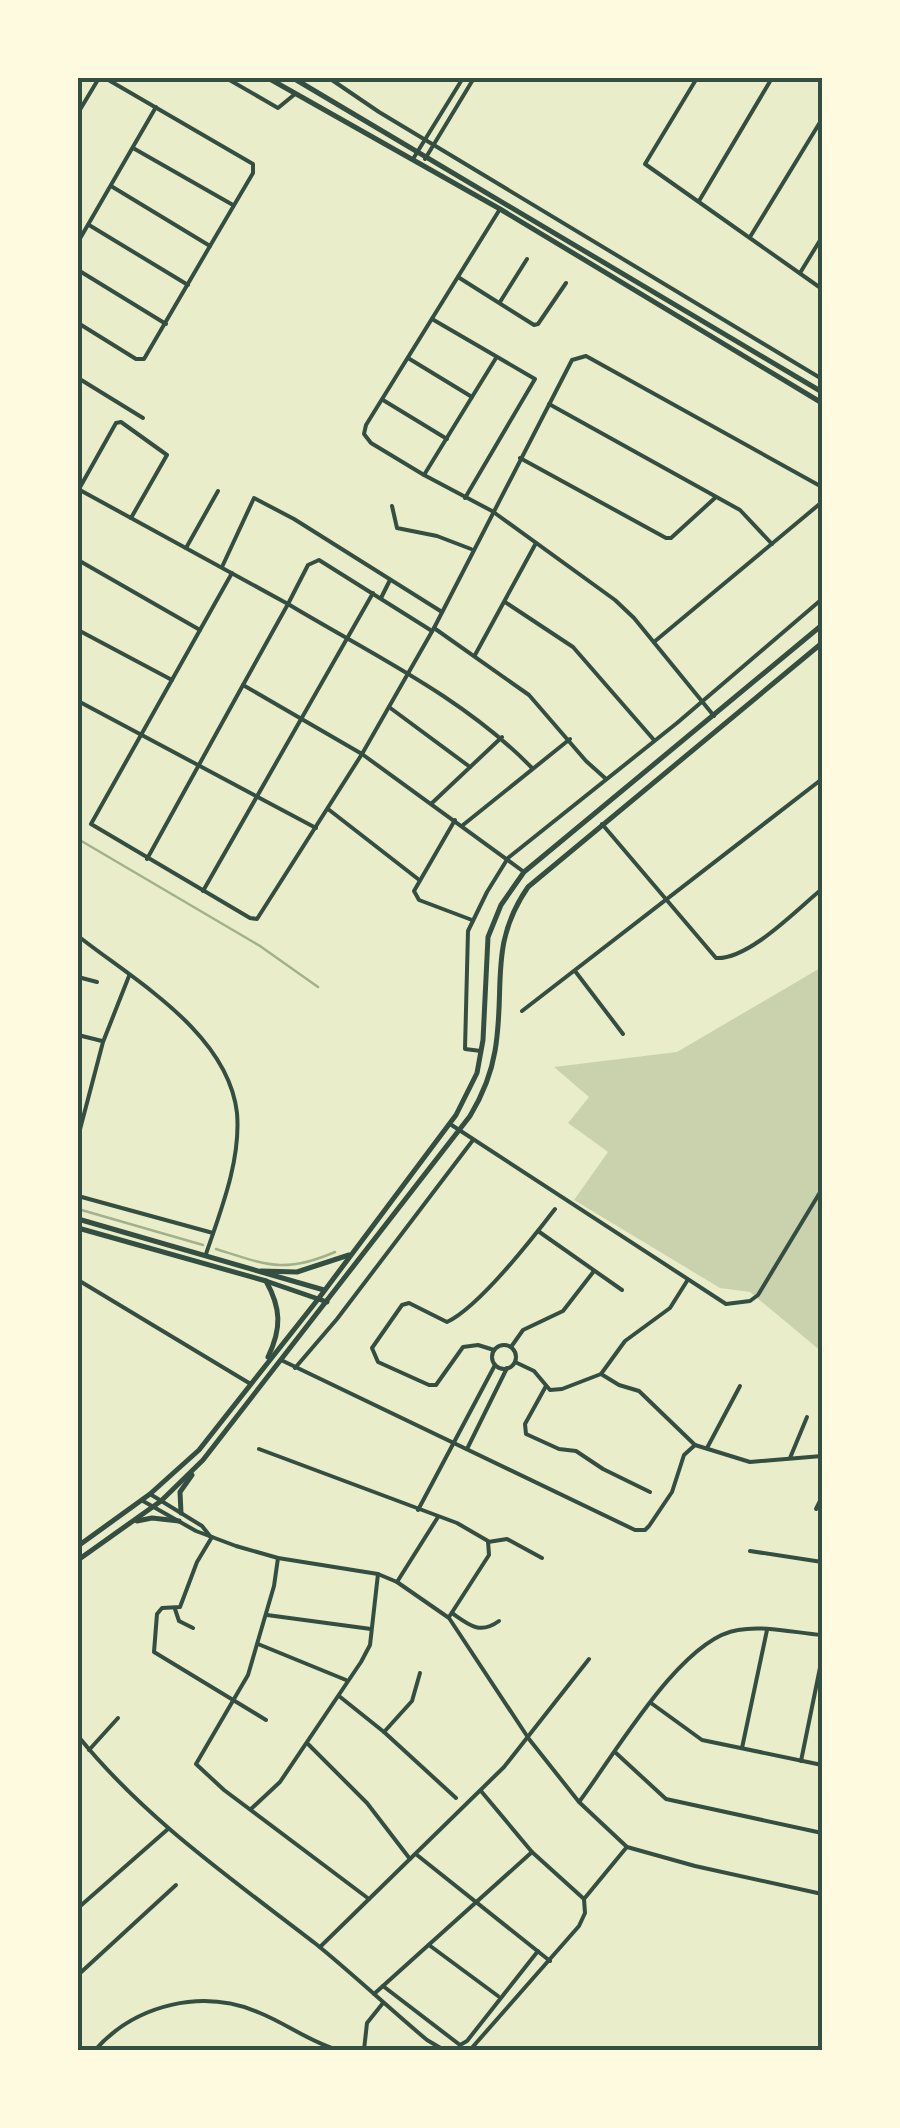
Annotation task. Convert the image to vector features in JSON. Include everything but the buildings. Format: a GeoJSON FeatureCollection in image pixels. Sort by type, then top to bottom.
{"type":"FeatureCollection","features":[{"type":"Feature","properties":{"kind":"main road"},"geometry":{"type":"LineString","coordinates":[[268,78],[500,209],[822,403]]}},
{"type":"Feature","properties":{"kind":"main road"},"geometry":{"type":"LineString","coordinates":[[294,78],[822,392]]}},
{"type":"Feature","properties":{"kind":"main road"},"geometry":{"type":"LineString","coordinates":[[78,1546],[150,1494],[199,1450],[320,1298],[450,1124],[468,1094],[481,1052],[488,937],[501,905],[524,872],[822,624]]}},
{"type":"Feature","properties":{"kind":"main road"},"geometry":{"type":"LineString","coordinates":[[125,1526],[152,1518],[180,1517],[180,1492],[203,1460],[460,1130],[482,1095],[496,1049],[506,924],[528,887],[822,644]]}},
{"type":"Feature","properties":{"kind":"main road"},"geometry":{"type":"LineString","coordinates":[[78,1219],[334,1294]]}},
{"type":"Feature","properties":{"kind":"main road"},"geometry":{"type":"LineString","coordinates":[[78,1228],[266,1280],[327,1302]]}},
{"type":"Feature","properties":{"kind":"main road"},"geometry":{"type":"LineString","coordinates":[[260,1271],[298,1272],[353,1253]]}},
{"type":"Feature","properties":{"kind":"main road"},"geometry":{"type":"LineString","coordinates":[[262,1368],[279,1331],[278,1309],[266,1280]]}},
{"type":"Feature","properties":{"kind":"main road"},"geometry":{"type":"LineString","coordinates":[[78,1560],[161,1501],[203,1460]]}},
{"type":"Feature","properties":{"kind":"street"},"geometry":{"type":"LineString","coordinates":[[78,113],[102,78],[254,164],[253,173],[144,359],[78,324]]}},
{"type":"Feature","properties":{"kind":"street"},"geometry":{"type":"LineString","coordinates":[[226,78],[278,108],[296,94]]}},
{"type":"Feature","properties":{"kind":"street"},"geometry":{"type":"LineString","coordinates":[[328,78],[822,379]]}},
{"type":"Feature","properties":{"kind":"street"},"geometry":{"type":"LineString","coordinates":[[413,159],[464,78]]}},
{"type":"Feature","properties":{"kind":"street"},"geometry":{"type":"LineString","coordinates":[[422,164],[474,78]]}},
{"type":"Feature","properties":{"kind":"street"},"geometry":{"type":"LineString","coordinates":[[696,78],[645,164],[822,289]]}},
{"type":"Feature","properties":{"kind":"street"},"geometry":{"type":"LineString","coordinates":[[699,201],[772,78]]}},
{"type":"Feature","properties":{"kind":"street"},"geometry":{"type":"LineString","coordinates":[[78,242],[156,107]]}},
{"type":"Feature","properties":{"kind":"street"},"geometry":{"type":"LineString","coordinates":[[750,237],[822,119]]}},
{"type":"Feature","properties":{"kind":"street"},"geometry":{"type":"LineString","coordinates":[[133,148],[233,205]]}},
{"type":"Feature","properties":{"kind":"street"},"geometry":{"type":"LineString","coordinates":[[111,186],[210,246]]}},
{"type":"Feature","properties":{"kind":"street"},"geometry":{"type":"LineString","coordinates":[[500,209],[366,424],[364,434],[424,475],[492,512],[615,600],[714,716]]}},
{"type":"Feature","properties":{"kind":"street"},"geometry":{"type":"LineString","coordinates":[[88,224],[188,284]]}},
{"type":"Feature","properties":{"kind":"street"},"geometry":{"type":"LineString","coordinates":[[800,273],[822,237]]}},
{"type":"Feature","properties":{"kind":"street"},"geometry":{"type":"LineString","coordinates":[[500,302],[527,259]]}},
{"type":"Feature","properties":{"kind":"street"},"geometry":{"type":"LineString","coordinates":[[78,270],[166,324]]}},
{"type":"Feature","properties":{"kind":"street"},"geometry":{"type":"LineString","coordinates":[[458,277],[532,324],[538,324],[566,282]]}},
{"type":"Feature","properties":{"kind":"street"},"geometry":{"type":"LineString","coordinates":[[432,319],[536,380],[465,498]]}},
{"type":"Feature","properties":{"kind":"street"},"geometry":{"type":"LineString","coordinates":[[232,573],[91,824],[203,892],[256,919],[328,809],[408,674],[576,357],[586,356],[822,487]]}},
{"type":"Feature","properties":{"kind":"street"},"geometry":{"type":"LineString","coordinates":[[408,358],[472,397]]}},
{"type":"Feature","properties":{"kind":"street"},"geometry":{"type":"LineString","coordinates":[[424,475],[496,358]]}},
{"type":"Feature","properties":{"kind":"street"},"geometry":{"type":"LineString","coordinates":[[78,378],[143,418]]}},
{"type":"Feature","properties":{"kind":"street"},"geometry":{"type":"LineString","coordinates":[[383,400],[447,439]]}},
{"type":"Feature","properties":{"kind":"street"},"geometry":{"type":"LineString","coordinates":[[549,404],[744,512],[772,544]]}},
{"type":"Feature","properties":{"kind":"street"},"geometry":{"type":"LineString","coordinates":[[130,518],[166,457],[121,422],[116,423],[78,489],[408,674],[502,737],[532,768]]}},
{"type":"Feature","properties":{"kind":"street"},"geometry":{"type":"LineString","coordinates":[[520,458],[666,538],[671,538],[716,496]]}},
{"type":"Feature","properties":{"kind":"street"},"geometry":{"type":"LineString","coordinates":[[186,548],[218,491]]}},
{"type":"Feature","properties":{"kind":"street"},"geometry":{"type":"LineString","coordinates":[[222,568],[254,498],[442,612]]}},
{"type":"Feature","properties":{"kind":"street"},"geometry":{"type":"LineString","coordinates":[[654,642],[822,502]]}},
{"type":"Feature","properties":{"kind":"street"},"geometry":{"type":"LineString","coordinates":[[392,506],[397,528],[437,536],[472,550]]}},
{"type":"Feature","properties":{"kind":"street"},"geometry":{"type":"LineString","coordinates":[[475,655],[536,543]]}},
{"type":"Feature","properties":{"kind":"street"},"geometry":{"type":"LineString","coordinates":[[78,560],[200,630]]}},
{"type":"Feature","properties":{"kind":"street"},"geometry":{"type":"LineString","coordinates":[[147,859],[308,565],[319,560],[475,655],[539,703],[586,761],[605,778]]}},
{"type":"Feature","properties":{"kind":"street"},"geometry":{"type":"LineString","coordinates":[[381,598],[390,580]]}},
{"type":"Feature","properties":{"kind":"street"},"geometry":{"type":"LineString","coordinates":[[203,892],[373,593]]}},
{"type":"Feature","properties":{"kind":"street"},"geometry":{"type":"LineString","coordinates":[[481,1052],[465,1049],[468,942],[472,920],[508,858],[822,599]]}},
{"type":"Feature","properties":{"kind":"street"},"geometry":{"type":"LineString","coordinates":[[505,602],[573,647],[654,741]]}},
{"type":"Feature","properties":{"kind":"street"},"geometry":{"type":"LineString","coordinates":[[78,630],[172,680]]}},
{"type":"Feature","properties":{"kind":"street"},"geometry":{"type":"LineString","coordinates":[[243,685],[362,754],[524,872]]}},
{"type":"Feature","properties":{"kind":"street"},"geometry":{"type":"LineString","coordinates":[[78,702],[316,828]]}},
{"type":"Feature","properties":{"kind":"street"},"geometry":{"type":"LineString","coordinates":[[389,707],[470,768]]}},
{"type":"Feature","properties":{"kind":"street"},"geometry":{"type":"LineString","coordinates":[[432,803],[502,737]]}},
{"type":"Feature","properties":{"kind":"street"},"geometry":{"type":"LineString","coordinates":[[463,825],[570,739]]}},
{"type":"Feature","properties":{"kind":"street"},"geometry":{"type":"LineString","coordinates":[[522,1011],[822,779]]}},
{"type":"Feature","properties":{"kind":"street"},"geometry":{"type":"LineString","coordinates":[[328,809],[418,879]]}},
{"type":"Feature","properties":{"kind":"street"},"geometry":{"type":"LineString","coordinates":[[455,820],[414,891],[419,900],[472,920]]}},
{"type":"Feature","properties":{"kind":"street"},"geometry":{"type":"LineString","coordinates":[[602,824],[716,958],[728,959],[745,951],[822,889]]}},
{"type":"Feature","properties":{"kind":"street"},"geometry":{"type":"LineString","coordinates":[[78,936],[186,1020],[219,1062],[234,1097],[234,1161],[206,1255]]}},
{"type":"Feature","properties":{"kind":"street"},"geometry":{"type":"LineString","coordinates":[[575,970],[623,1034]]}},
{"type":"Feature","properties":{"kind":"street"},"geometry":{"type":"LineString","coordinates":[[78,1138],[104,1042],[129,976]]}},
{"type":"Feature","properties":{"kind":"street"},"geometry":{"type":"LineString","coordinates":[[78,977],[97,982]]}},
{"type":"Feature","properties":{"kind":"street"},"geometry":{"type":"LineString","coordinates":[[78,1035],[104,1042]]}},
{"type":"Feature","properties":{"kind":"street"},"geometry":{"type":"LineString","coordinates":[[78,1106],[86,1108]]}},
{"type":"Feature","properties":{"kind":"street"},"geometry":{"type":"LineString","coordinates":[[450,1124],[726,1304],[750,1302],[758,1295],[822,1188]]}},
{"type":"Feature","properties":{"kind":"street"},"geometry":{"type":"LineString","coordinates":[[295,1368],[474,1140]]}},
{"type":"Feature","properties":{"kind":"street"},"geometry":{"type":"LineString","coordinates":[[78,1196],[213,1233]]}},
{"type":"Feature","properties":{"kind":"street"},"geometry":{"type":"LineString","coordinates":[[494,1350],[478,1345],[463,1347],[443,1379],[429,1385],[378,1362],[372,1348],[402,1305],[409,1302],[448,1322],[456,1318],[554,1210]]}},
{"type":"Feature","properties":{"kind":"street"},"geometry":{"type":"LineString","coordinates":[[538,1232],[622,1290]]}},
{"type":"Feature","properties":{"kind":"street"},"geometry":{"type":"LineString","coordinates":[[511,1346],[523,1330],[557,1316],[594,1271]]}},
{"type":"Feature","properties":{"kind":"street"},"geometry":{"type":"LineString","coordinates":[[78,1280],[250,1384]]}},
{"type":"Feature","properties":{"kind":"street"},"geometry":{"type":"LineString","coordinates":[[515,1362],[534,1371],[550,1390],[601,1374],[624,1342],[670,1308],[687,1281]]}},
{"type":"Feature","properties":{"kind":"street"},"geometry":{"type":"LineString","coordinates":[[494,1350],[511,1346]]}},
{"type":"Feature","properties":{"kind":"street"},"geometry":{"type":"LineString","coordinates":[[466,1449],[507,1368],[515,1362],[511,1346]]}},
{"type":"Feature","properties":{"kind":"street"},"geometry":{"type":"LineString","coordinates":[[418,1510],[495,1364],[494,1350]]}},
{"type":"Feature","properties":{"kind":"street"},"geometry":{"type":"LineString","coordinates":[[281,1360],[635,1530],[644,1530],[672,1492],[684,1455],[695,1445]]}},
{"type":"Feature","properties":{"kind":"street"},"geometry":{"type":"LineString","coordinates":[[495,1364],[507,1368]]}},
{"type":"Feature","properties":{"kind":"street"},"geometry":{"type":"LineString","coordinates":[[601,1374],[639,1391],[695,1445],[750,1462],[822,1456]]}},
{"type":"Feature","properties":{"kind":"street"},"geometry":{"type":"LineString","coordinates":[[546,1386],[525,1424],[526,1434],[559,1449],[576,1450],[650,1492]]}},
{"type":"Feature","properties":{"kind":"street"},"geometry":{"type":"LineString","coordinates":[[708,1448],[740,1386]]}},
{"type":"Feature","properties":{"kind":"street"},"geometry":{"type":"LineString","coordinates":[[790,1458],[807,1417]]}},
{"type":"Feature","properties":{"kind":"street"},"geometry":{"type":"LineString","coordinates":[[259,1449],[468,1528],[488,1542],[507,1539],[542,1558]]}},
{"type":"Feature","properties":{"kind":"street"},"geometry":{"type":"LineString","coordinates":[[150,1494],[180,1517]]}},
{"type":"Feature","properties":{"kind":"street"},"geometry":{"type":"LineString","coordinates":[[816,1509],[822,1496]]}},
{"type":"Feature","properties":{"kind":"street"},"geometry":{"type":"LineString","coordinates":[[142,1500],[202,1526],[211,1536],[278,1558],[378,1574],[478,1628],[486,1629],[499,1621]]}},
{"type":"Feature","properties":{"kind":"street"},"geometry":{"type":"LineString","coordinates":[[397,1582],[438,1516]]}},
{"type":"Feature","properties":{"kind":"street"},"geometry":{"type":"LineString","coordinates":[[211,1536],[182,1605],[160,1610],[153,1644],[156,1654],[266,1720]]}},
{"type":"Feature","properties":{"kind":"street"},"geometry":{"type":"LineString","coordinates":[[450,1616],[488,1554],[488,1542]]}},
{"type":"Feature","properties":{"kind":"street"},"geometry":{"type":"LineString","coordinates":[[750,1552],[822,1562]]}},
{"type":"Feature","properties":{"kind":"street"},"geometry":{"type":"LineString","coordinates":[[278,1558],[267,1614],[236,1700],[195,1762],[369,1900]]}},
{"type":"Feature","properties":{"kind":"street"},"geometry":{"type":"LineString","coordinates":[[251,1809],[280,1782],[308,1744],[370,1645],[378,1574]]}},
{"type":"Feature","properties":{"kind":"street"},"geometry":{"type":"LineString","coordinates":[[175,1609],[179,1621],[193,1628]]}},
{"type":"Feature","properties":{"kind":"street"},"geometry":{"type":"LineString","coordinates":[[267,1614],[372,1629]]}},
{"type":"Feature","properties":{"kind":"street"},"geometry":{"type":"LineString","coordinates":[[450,1616],[528,1739],[579,1802],[627,1846],[695,1866],[822,1894]]}},
{"type":"Feature","properties":{"kind":"street"},"geometry":{"type":"LineString","coordinates":[[579,1802],[674,1670],[708,1641],[740,1629],[822,1635]]}},
{"type":"Feature","properties":{"kind":"street"},"geometry":{"type":"LineString","coordinates":[[742,1748],[767,1630]]}},
{"type":"Feature","properties":{"kind":"street"},"geometry":{"type":"LineString","coordinates":[[258,1644],[347,1680]]}},
{"type":"Feature","properties":{"kind":"street"},"geometry":{"type":"LineString","coordinates":[[801,1761],[822,1658]]}},
{"type":"Feature","properties":{"kind":"street"},"geometry":{"type":"LineString","coordinates":[[320,1948],[528,1739],[589,1660]]}},
{"type":"Feature","properties":{"kind":"street"},"geometry":{"type":"LineString","coordinates":[[384,1732],[412,1701],[420,1673]]}},
{"type":"Feature","properties":{"kind":"street"},"geometry":{"type":"LineString","coordinates":[[338,1696],[456,1798]]}},
{"type":"Feature","properties":{"kind":"street"},"geometry":{"type":"LineString","coordinates":[[651,1702],[702,1740],[822,1766]]}},
{"type":"Feature","properties":{"kind":"street"},"geometry":{"type":"LineString","coordinates":[[89,1750],[118,1718]]}},
{"type":"Feature","properties":{"kind":"street"},"geometry":{"type":"LineString","coordinates":[[78,1736],[168,1829],[444,2050]]}},
{"type":"Feature","properties":{"kind":"street"},"geometry":{"type":"LineString","coordinates":[[308,1744],[413,1857],[550,1961]]}},
{"type":"Feature","properties":{"kind":"street"},"geometry":{"type":"LineString","coordinates":[[616,1753],[666,1799],[822,1833]]}},
{"type":"Feature","properties":{"kind":"street"},"geometry":{"type":"LineString","coordinates":[[470,2050],[550,1961],[585,1913],[584,1900],[532,1852],[480,1790]]}},
{"type":"Feature","properties":{"kind":"street"},"geometry":{"type":"LineString","coordinates":[[78,1908],[168,1829]]}},
{"type":"Feature","properties":{"kind":"street"},"geometry":{"type":"LineString","coordinates":[[584,1900],[627,1846]]}},
{"type":"Feature","properties":{"kind":"street"},"geometry":{"type":"LineString","coordinates":[[374,1994],[532,1852]]}},
{"type":"Feature","properties":{"kind":"street"},"geometry":{"type":"LineString","coordinates":[[78,1975],[176,1885]]}},
{"type":"Feature","properties":{"kind":"street"},"geometry":{"type":"LineString","coordinates":[[430,1946],[500,1997]]}},
{"type":"Feature","properties":{"kind":"street"},"geometry":{"type":"LineString","coordinates":[[383,1986],[460,2045],[474,2033],[538,1951]]}},
{"type":"Feature","properties":{"kind":"street"},"geometry":{"type":"LineString","coordinates":[[95,2050],[112,2032],[136,2017],[165,2006],[196,2002],[224,2002],[256,2011],[338,2050]]}},
{"type":"Feature","properties":{"kind":"street"},"geometry":{"type":"LineString","coordinates":[[364,2050],[368,2023],[383,2003]]}},
{"type":"Feature","properties":{"kind":"green space"},"geometry":{"type":"Polygon","coordinates":[[[822,967],[822,1352],[750,1292],[720,1288],[574,1200],[608,1152],[568,1123],[589,1097],[554,1067],[677,1052],[822,967]]]}},
{"type":"Feature","properties":{"kind":"waterway"},"geometry":{"type":"LineString","coordinates":[[78,839],[260,946],[318,987]]}},
{"type":"Feature","properties":{"kind":"waterway"},"geometry":{"type":"LineString","coordinates":[[78,1209],[203,1245]]}},
{"type":"Feature","properties":{"kind":"waterway"},"geometry":{"type":"LineString","coordinates":[[216,1249],[276,1265],[302,1263],[335,1252]]}}]}
